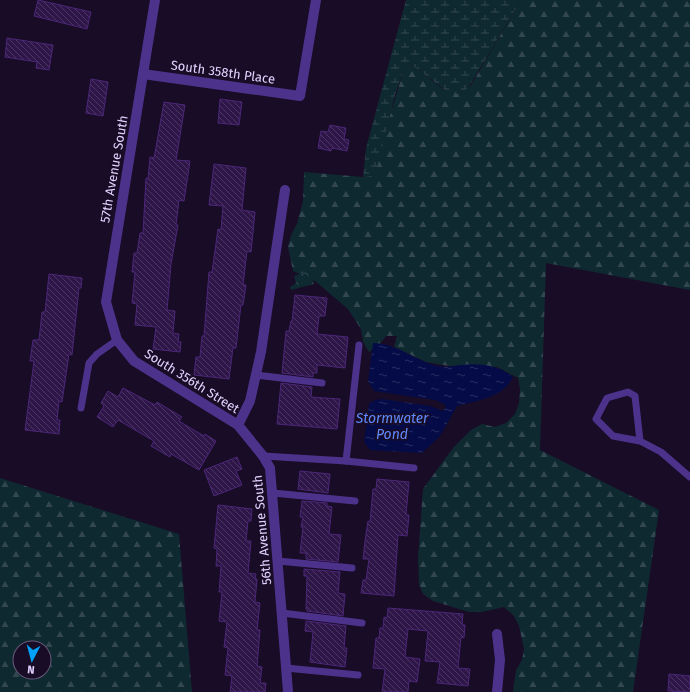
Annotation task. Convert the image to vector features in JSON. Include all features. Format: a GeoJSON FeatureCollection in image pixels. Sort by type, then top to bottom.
{"type":"FeatureCollection","features":[{"type":"Feature","properties":{"kind":"street","name":"57th Avenue South"},"geometry":{"type":"LineString","coordinates":[[117,340],[106,302],[155,0]]}},
{"type":"Feature","properties":{"kind":"street","name":"South 358th Place"},"geometry":{"type":"LineString","coordinates":[[143,74],[300,96],[316,0]]}},
{"type":"Feature","properties":{"kind":"street"},"geometry":{"type":"LineString","coordinates":[[238,425],[250,401],[256,375],[285,190]]}},
{"type":"Feature","properties":{"kind":"street","name":"South 356th Street"},"geometry":{"type":"LineString","coordinates":[[117,340],[134,361],[238,425]]}},
{"type":"Feature","properties":{"kind":"street","name":"56th Avenue South"},"geometry":{"type":"LineString","coordinates":[[238,425],[263,456],[270,468],[288,692]]}},
{"type":"Feature","properties":{"kind":"street"},"geometry":{"type":"LineString","coordinates":[[497,634],[500,660],[497,692]]}},
{"type":"Feature","properties":{"kind":"lane"},"geometry":{"type":"LineString","coordinates":[[81,408],[89,363],[97,354],[117,340]]}},
{"type":"Feature","properties":{"kind":"lane"},"geometry":{"type":"LineString","coordinates":[[346,461],[358,345]]}},
{"type":"Feature","properties":{"kind":"lane"},"geometry":{"type":"LineString","coordinates":[[256,375],[322,383]]}},
{"type":"Feature","properties":{"kind":"lane"},"geometry":{"type":"LineString","coordinates":[[640,441],[635,396],[628,392],[607,398],[596,419],[613,436],[640,441],[661,452],[690,476]]}},
{"type":"Feature","properties":{"kind":"lane"},"geometry":{"type":"LineString","coordinates":[[263,456],[346,461],[414,468]]}},
{"type":"Feature","properties":{"kind":"lane"},"geometry":{"type":"LineString","coordinates":[[273,493],[355,501]]}},
{"type":"Feature","properties":{"kind":"lane"},"geometry":{"type":"LineString","coordinates":[[278,561],[352,568]]}},
{"type":"Feature","properties":{"kind":"lane"},"geometry":{"type":"LineString","coordinates":[[282,613],[362,622]]}},
{"type":"Feature","properties":{"kind":"lane"},"geometry":{"type":"LineString","coordinates":[[286,668],[358,675]]}},
{"type":"Feature","properties":{"kind":"green space"},"geometry":{"type":"Polygon","coordinates":[[[406,0],[521,0],[469,87],[459,94],[445,90],[412,65],[404,70],[395,95],[377,168],[371,176],[363,177],[366,148],[406,0]]]}},
{"type":"Feature","properties":{"kind":"green space"},"geometry":{"type":"Polygon","coordinates":[[[521,0],[690,0],[690,290],[546,263],[540,450],[659,510],[633,692],[513,692],[516,670],[522,660],[524,649],[519,626],[514,616],[504,607],[482,612],[469,612],[433,601],[423,594],[419,584],[418,558],[423,489],[453,448],[471,430],[482,424],[495,427],[506,423],[515,414],[519,403],[520,389],[518,378],[497,367],[449,366],[426,362],[394,347],[397,336],[386,336],[379,345],[369,352],[363,342],[361,329],[348,309],[315,281],[293,271],[288,247],[291,235],[297,224],[303,201],[304,172],[363,177],[371,176],[404,70],[412,65],[444,90],[470,87],[521,0]]]}},
{"type":"Feature","properties":{"kind":"green space"},"geometry":{"type":"Polygon","coordinates":[[[310,270],[314,284],[291,290],[290,287],[296,283],[294,276],[310,270]]]}},
{"type":"Feature","properties":{"kind":"green space"},"geometry":{"type":"Polygon","coordinates":[[[0,478],[179,534],[192,692],[0,692],[0,478]]]}},
{"type":"Feature","properties":{"kind":"water","name":"Stormwater Pond"},"geometry":{"type":"Polygon","coordinates":[[[373,343],[392,346],[426,362],[436,365],[445,367],[468,364],[495,367],[513,377],[509,384],[496,394],[481,400],[457,406],[440,436],[422,453],[370,450],[364,442],[369,404],[375,400],[382,399],[430,406],[443,411],[446,407],[444,404],[435,400],[374,391],[368,381],[373,343]]]}},
{"type":"Feature","properties":{"kind":"building"},"geometry":{"type":"Polygon","coordinates":[[[38,0],[91,12],[87,29],[34,16],[38,0]]]}},
{"type":"Feature","properties":{"kind":"building"},"geometry":{"type":"Polygon","coordinates":[[[7,38],[53,45],[49,70],[36,68],[37,62],[5,57],[7,38]]]}},
{"type":"Feature","properties":{"kind":"building"},"geometry":{"type":"Polygon","coordinates":[[[91,79],[108,82],[103,116],[86,113],[91,79]]]}},
{"type":"Feature","properties":{"kind":"building"},"geometry":{"type":"Polygon","coordinates":[[[220,99],[242,102],[239,125],[218,123],[220,99]]]}},
{"type":"Feature","properties":{"kind":"building"},"geometry":{"type":"Polygon","coordinates":[[[164,102],[185,105],[176,160],[190,161],[184,201],[179,200],[176,225],[178,225],[171,264],[167,310],[175,311],[173,333],[179,334],[178,342],[181,342],[180,352],[153,349],[156,327],[135,325],[137,304],[132,303],[135,272],[132,272],[134,253],[137,253],[140,233],[143,233],[146,178],[148,179],[150,157],[154,158],[164,102]]]}},
{"type":"Feature","properties":{"kind":"building"},"geometry":{"type":"Polygon","coordinates":[[[330,125],[346,128],[344,139],[349,140],[347,151],[332,148],[331,151],[318,148],[321,131],[328,132],[330,125]]]}},
{"type":"Feature","properties":{"kind":"building"},"geometry":{"type":"Polygon","coordinates":[[[214,164],[246,168],[242,210],[255,212],[251,252],[247,251],[243,285],[246,285],[243,305],[241,305],[236,348],[233,348],[229,379],[194,375],[196,357],[200,357],[202,336],[204,336],[209,272],[212,272],[218,229],[221,230],[223,206],[209,205],[214,164]]]}},
{"type":"Feature","properties":{"kind":"building"},"geometry":{"type":"Polygon","coordinates":[[[49,274],[82,278],[81,288],[79,288],[72,355],[69,354],[62,402],[59,401],[57,420],[60,420],[59,434],[25,430],[34,361],[30,361],[33,340],[39,340],[42,312],[45,312],[49,274]]]}},
{"type":"Feature","properties":{"kind":"building"},"geometry":{"type":"Polygon","coordinates":[[[295,295],[327,298],[325,316],[319,316],[317,334],[348,337],[345,368],[317,365],[317,373],[313,373],[313,377],[282,373],[286,331],[289,331],[292,321],[295,295]]]}},
{"type":"Feature","properties":{"kind":"building"},"geometry":{"type":"Polygon","coordinates":[[[281,383],[312,387],[311,397],[340,399],[337,429],[277,424],[281,383]]]}},
{"type":"Feature","properties":{"kind":"building"},"geometry":{"type":"Polygon","coordinates":[[[123,388],[155,405],[157,402],[182,417],[179,421],[204,436],[205,434],[216,441],[199,470],[171,454],[170,457],[151,446],[154,441],[118,420],[113,427],[97,417],[104,406],[101,403],[108,391],[118,397],[123,388]]]}},
{"type":"Feature","properties":{"kind":"building"},"geometry":{"type":"Polygon","coordinates":[[[237,457],[242,469],[236,471],[242,485],[214,496],[204,470],[237,457]]]}},
{"type":"Feature","properties":{"kind":"building"},"geometry":{"type":"Polygon","coordinates":[[[300,471],[330,474],[328,493],[298,489],[300,471]]]}},
{"type":"Feature","properties":{"kind":"building"},"geometry":{"type":"Polygon","coordinates":[[[377,479],[409,482],[406,515],[409,515],[407,536],[398,535],[394,596],[361,593],[363,580],[366,580],[369,559],[363,559],[365,541],[368,521],[370,522],[373,489],[376,489],[377,479]]]}},
{"type":"Feature","properties":{"kind":"building"},"geometry":{"type":"Polygon","coordinates":[[[302,501],[327,503],[327,506],[332,507],[329,534],[341,535],[338,562],[306,559],[306,553],[300,553],[303,527],[301,527],[303,517],[300,517],[302,501]]]}},
{"type":"Feature","properties":{"kind":"building"},"geometry":{"type":"Polygon","coordinates":[[[218,505],[252,509],[251,521],[248,521],[246,541],[251,541],[248,573],[256,574],[255,579],[257,579],[255,602],[260,603],[257,630],[260,630],[257,666],[262,667],[260,683],[266,683],[265,692],[230,692],[232,676],[225,675],[228,648],[224,647],[227,622],[219,621],[222,592],[219,592],[221,566],[216,566],[217,549],[214,548],[218,505]]]}},
{"type":"Feature","properties":{"kind":"building"},"geometry":{"type":"Polygon","coordinates":[[[304,569],[340,572],[338,593],[345,594],[343,616],[307,611],[307,576],[304,576],[304,569]]]}},
{"type":"Feature","properties":{"kind":"building"},"geometry":{"type":"Polygon","coordinates":[[[388,608],[463,614],[462,625],[465,625],[464,638],[461,637],[458,668],[470,669],[468,686],[437,683],[440,662],[425,661],[428,631],[408,629],[405,657],[420,659],[417,682],[409,681],[408,692],[382,692],[385,669],[373,668],[376,638],[379,638],[380,628],[383,628],[384,617],[387,618],[388,608]]]}},
{"type":"Feature","properties":{"kind":"building"},"geometry":{"type":"Polygon","coordinates":[[[306,621],[346,626],[344,648],[347,648],[345,667],[310,662],[313,632],[305,631],[306,621]]]}},
{"type":"Feature","properties":{"kind":"building"},"geometry":{"type":"Polygon","coordinates":[[[669,674],[690,676],[690,692],[668,691],[669,674]]]}}]}
